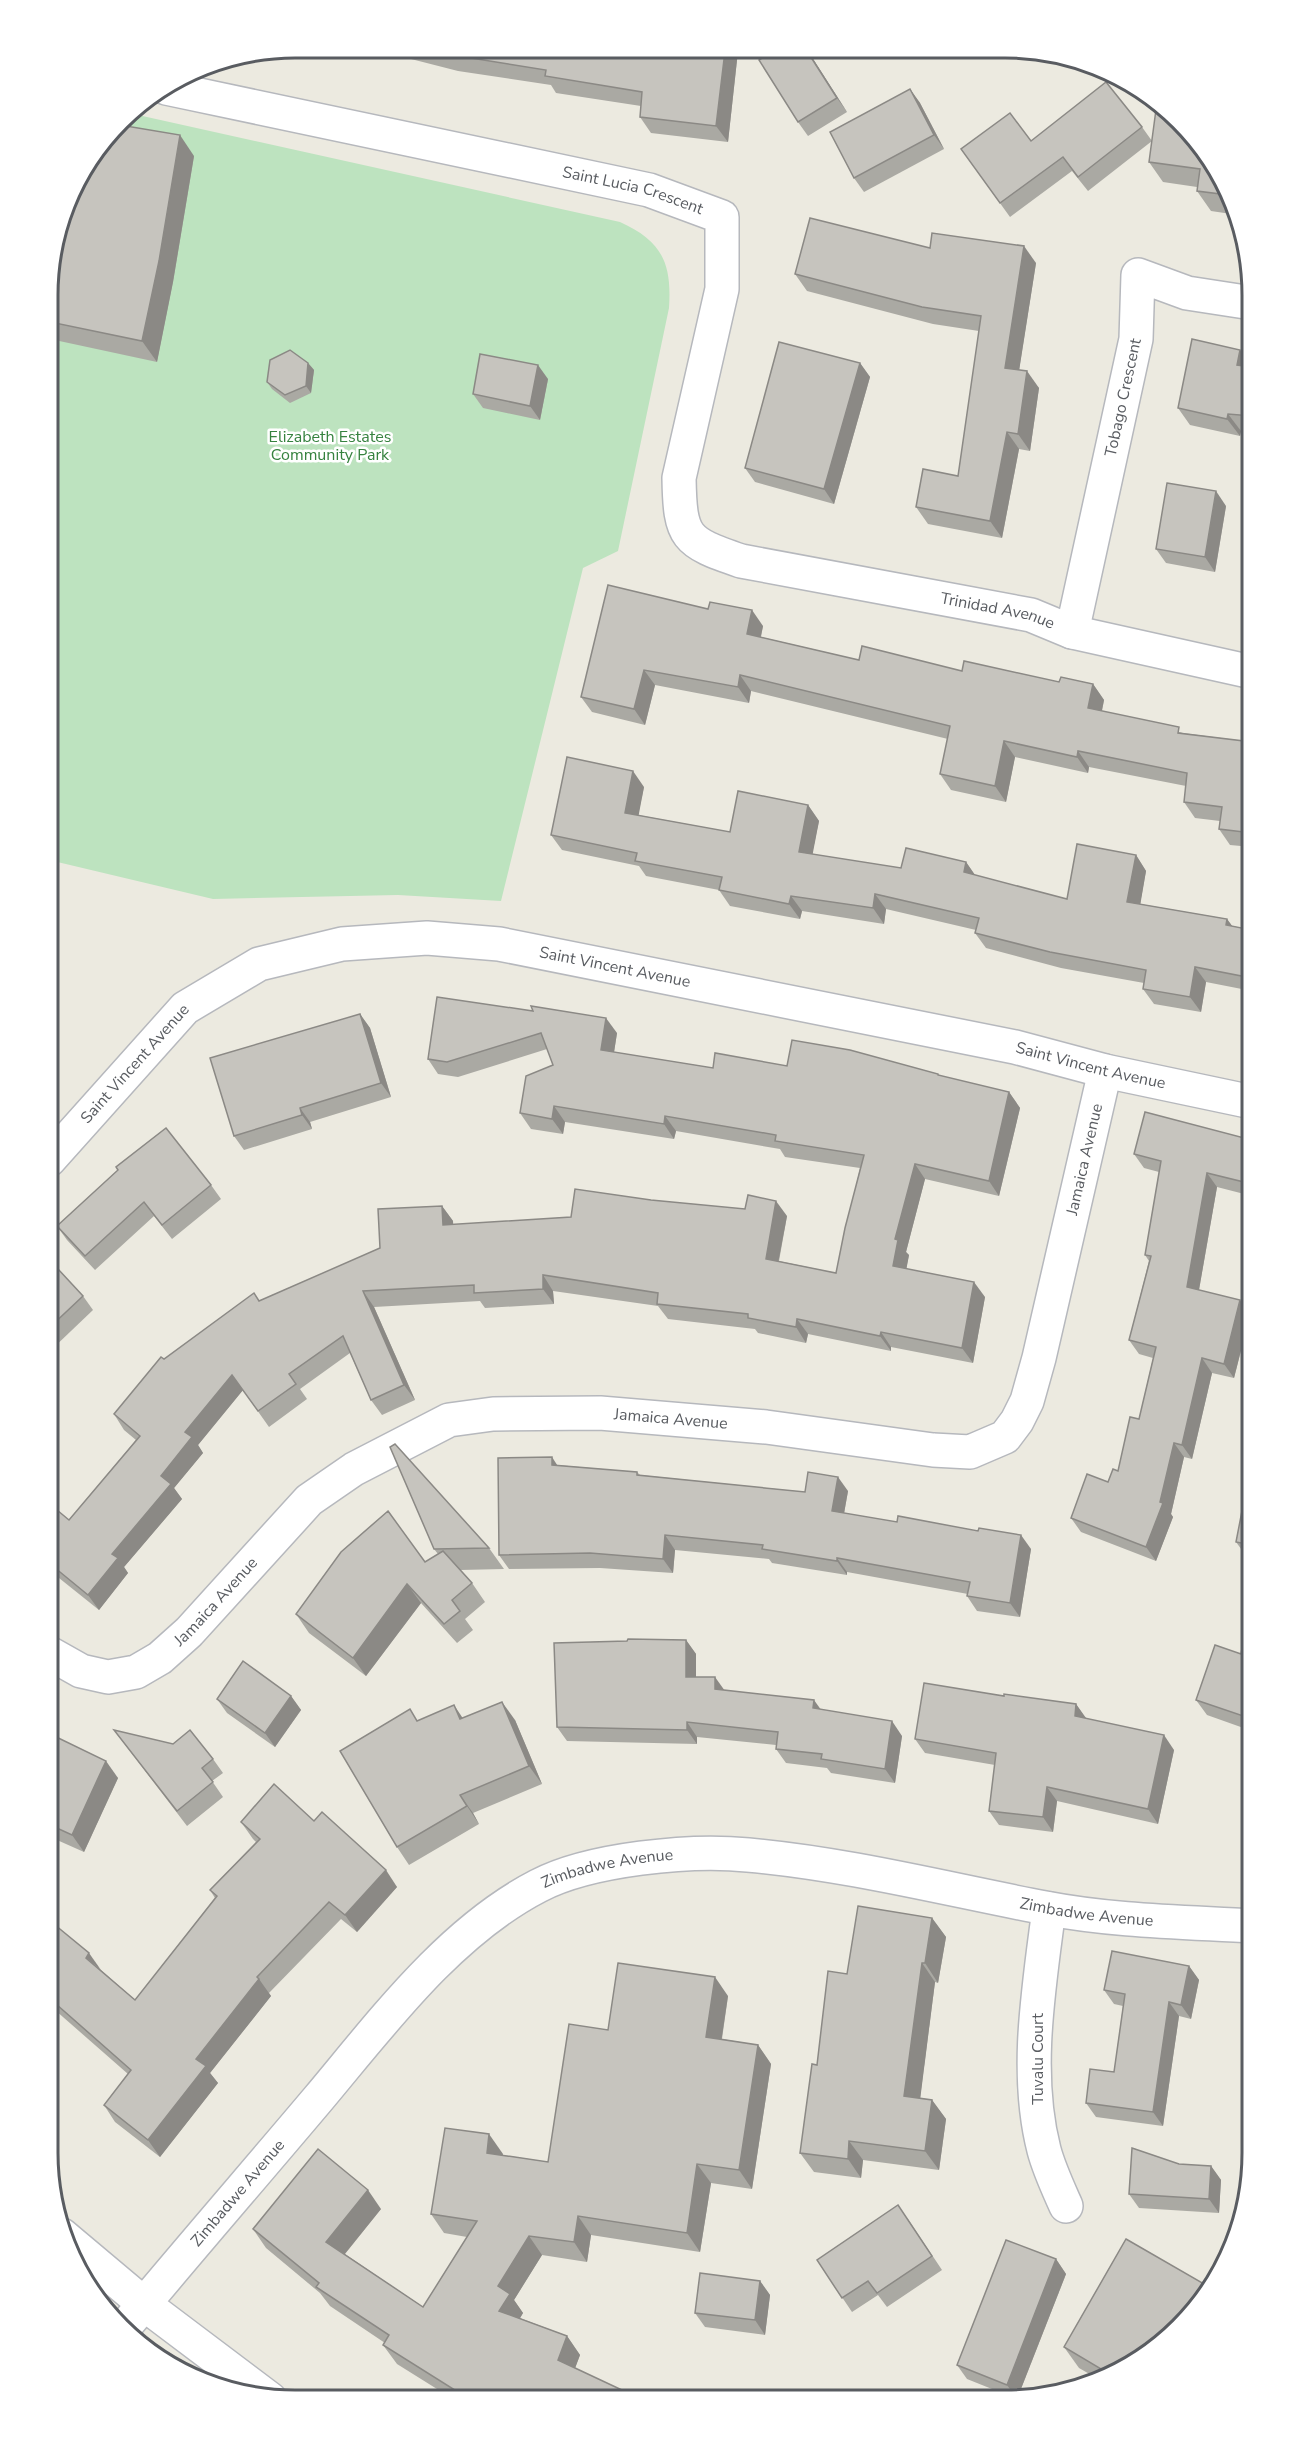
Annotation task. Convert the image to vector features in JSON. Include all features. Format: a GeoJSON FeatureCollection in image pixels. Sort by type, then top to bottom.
{"type":"FeatureCollection","features":[{"type":"Feature","properties":{"kind":"street","name":"Saint Lucia Crescent"},"geometry":{"type":"LineString","coordinates":[[177,90],[649,190],[722,217],[722,289],[679,478],[679,510],[685,530],[697,544],[741,561]]}},
{"type":"Feature","properties":{"kind":"street","name":"Tobago Crescent"},"geometry":{"type":"LineString","coordinates":[[1072,633],[1137,339],[1138,275],[1187,293],[1242,301]]}},
{"type":"Feature","properties":{"kind":"street","name":"Trinidad Avenue"},"geometry":{"type":"LineString","coordinates":[[741,561],[1031,615],[1072,633],[1242,670]]}},
{"type":"Feature","properties":{"kind":"street","name":"Saint Vincent Avenue"},"geometry":{"type":"LineString","coordinates":[[58,1150],[185,1008],[259,964],[342,944],[427,938],[499,944],[1015,1047],[1105,1071],[1242,1100]]}},
{"type":"Feature","properties":{"kind":"street","name":"Jamaica Avenue"},"geometry":{"type":"LineString","coordinates":[[58,1658],[81,1671],[108,1677],[136,1672],[152,1663],[189,1632],[309,1500],[354,1469],[449,1420],[493,1414],[600,1413],[766,1427],[933,1450],[970,1452],[1005,1437],[1017,1421],[1027,1401],[1039,1358],[1105,1071]]}},
{"type":"Feature","properties":{"kind":"street","name":"Zimbadwe Avenue"},"geometry":{"type":"LineString","coordinates":[[129,2322],[394,2009],[453,1948],[496,1912],[539,1885],[595,1866],[667,1855],[745,1854],[845,1867],[1049,1909],[1164,1921],[1242,1925]]}},
{"type":"Feature","properties":{"kind":"street","name":"Tuvalu Court"},"geometry":{"type":"LineString","coordinates":[[1049,1909],[1035,2040],[1036,2099],[1044,2151],[1066,2206]]}},
{"type":"Feature","properties":{"kind":"street"},"geometry":{"type":"LineString","coordinates":[[79,2249],[144,2304],[254,2387]]}},
{"type":"Feature","properties":{"kind":"green space","name":"Elizabeth Estates Community Park"},"geometry":{"type":"Polygon","coordinates":[[[141,116],[620,222],[634,229],[655,246],[666,266],[669,278],[669,308],[618,551],[583,568],[501,901],[398,895],[213,899],[58,862],[58,295],[63,249],[71,219],[83,190],[98,164],[117,139],[141,116]]]}},
{"type":"Feature","properties":{"kind":"building"},"geometry":{"type":"Polygon","coordinates":[[[471,58],[724,58],[716,126],[640,117],[642,92],[545,76],[546,70],[471,58]]]}},
{"type":"Feature","properties":{"kind":"building"},"geometry":{"type":"Polygon","coordinates":[[[762,58],[811,58],[837,98],[798,122],[759,60],[762,58]]]}},
{"type":"Feature","properties":{"kind":"building"},"geometry":{"type":"Polygon","coordinates":[[[1106,82],[1142,127],[1078,177],[1063,157],[1000,203],[961,149],[1010,113],[1031,141],[1106,82]]]}},
{"type":"Feature","properties":{"kind":"building"},"geometry":{"type":"Polygon","coordinates":[[[910,89],[934,135],[854,178],[830,132],[910,89]]]}},
{"type":"Feature","properties":{"kind":"building"},"geometry":{"type":"Polygon","coordinates":[[[1156,112],[1193,151],[1218,194],[1197,191],[1200,169],[1149,162],[1156,112]]]}},
{"type":"Feature","properties":{"kind":"building"},"geometry":{"type":"Polygon","coordinates":[[[129,127],[180,135],[159,261],[142,341],[58,324],[59,280],[63,249],[71,219],[83,190],[98,164],[129,127]]]}},
{"type":"Feature","properties":{"kind":"building"},"geometry":{"type":"Polygon","coordinates":[[[810,218],[930,248],[932,233],[1024,246],[1005,368],[1027,371],[1018,434],[1007,432],[990,521],[916,507],[923,469],[958,476],[981,316],[922,307],[795,274],[810,218]]]}},
{"type":"Feature","properties":{"kind":"building"},"geometry":{"type":"Polygon","coordinates":[[[1192,339],[1240,350],[1237,365],[1242,366],[1242,415],[1228,414],[1227,419],[1178,408],[1192,339]]]}},
{"type":"Feature","properties":{"kind":"building"},"geometry":{"type":"Polygon","coordinates":[[[779,342],[860,363],[824,489],[745,468],[779,342]]]}},
{"type":"Feature","properties":{"kind":"building"},"geometry":{"type":"Polygon","coordinates":[[[290,350],[308,363],[306,386],[285,395],[267,382],[270,360],[290,350]]]}},
{"type":"Feature","properties":{"kind":"building"},"geometry":{"type":"Polygon","coordinates":[[[480,354],[538,365],[530,406],[473,394],[480,354]]]}},
{"type":"Feature","properties":{"kind":"building"},"geometry":{"type":"Polygon","coordinates":[[[1167,483],[1216,491],[1205,557],[1156,549],[1167,483]]]}},
{"type":"Feature","properties":{"kind":"building"},"geometry":{"type":"Polygon","coordinates":[[[608,585],[708,609],[710,602],[752,610],[747,634],[859,660],[862,646],[962,671],[964,661],[1059,682],[1061,677],[1093,684],[1088,708],[1179,727],[1178,733],[1242,741],[1242,832],[1219,829],[1222,807],[1184,802],[1187,773],[1078,751],[1077,757],[1004,741],[995,786],[940,774],[950,726],[740,675],[738,687],[644,670],[634,709],[581,697],[608,585]]]}},
{"type":"Feature","properties":{"kind":"building"},"geometry":{"type":"Polygon","coordinates":[[[567,757],[633,771],[625,813],[730,832],[738,791],[808,805],[799,852],[901,868],[906,848],[966,862],[964,872],[1067,899],[1077,844],[1136,855],[1127,902],[1227,919],[1226,925],[1242,928],[1242,976],[1195,967],[1190,997],[1143,989],[1146,970],[1050,952],[975,933],[979,918],[875,894],[873,908],[791,896],[789,904],[719,890],[722,877],[635,861],[637,853],[551,835],[567,757]]]}},
{"type":"Feature","properties":{"kind":"building"},"geometry":{"type":"Polygon","coordinates":[[[437,997],[533,1011],[531,1006],[606,1018],[601,1050],[713,1068],[715,1053],[787,1066],[792,1040],[850,1050],[1009,1092],[989,1181],[915,1164],[895,1239],[898,1240],[893,1266],[974,1282],[962,1348],[881,1332],[880,1336],[797,1319],[796,1327],[748,1318],[748,1314],[657,1304],[658,1293],[543,1275],[543,1289],[474,1293],[474,1285],[363,1291],[404,1385],[371,1400],[343,1336],[289,1374],[296,1384],[258,1411],[232,1375],[185,1432],[192,1437],[161,1476],[171,1484],[112,1554],[118,1558],[88,1595],[58,1570],[58,1511],[69,1520],[140,1436],[114,1414],[161,1357],[164,1359],[254,1293],[259,1301],[380,1248],[378,1209],[442,1206],[443,1225],[571,1217],[575,1189],[651,1200],[745,1209],[748,1195],[776,1201],[766,1259],[836,1273],[864,1155],[775,1141],[776,1135],[665,1116],[664,1124],[554,1106],[552,1119],[520,1113],[526,1076],[553,1065],[541,1033],[447,1062],[428,1059],[437,997]]]}},
{"type":"Feature","properties":{"kind":"building"},"geometry":{"type":"Polygon","coordinates":[[[360,1014],[381,1083],[300,1108],[302,1115],[234,1136],[210,1058],[360,1014]]]}},
{"type":"Feature","properties":{"kind":"building"},"geometry":{"type":"Polygon","coordinates":[[[1145,1112],[1242,1137],[1242,1182],[1207,1173],[1187,1287],[1240,1300],[1224,1364],[1202,1358],[1182,1445],[1174,1443],[1160,1502],[1163,1503],[1146,1547],[1071,1518],[1087,1474],[1108,1482],[1113,1469],[1118,1471],[1130,1417],[1139,1419],[1156,1347],[1129,1340],[1151,1256],[1145,1255],[1161,1161],[1134,1154],[1145,1112]]]}},
{"type":"Feature","properties":{"kind":"building"},"geometry":{"type":"Polygon","coordinates":[[[166,1128],[211,1185],[162,1225],[144,1202],[85,1256],[58,1225],[118,1170],[116,1167],[166,1128]]]}},
{"type":"Feature","properties":{"kind":"building"},"geometry":{"type":"Polygon","coordinates":[[[58,1269],[83,1296],[58,1320],[58,1269]]]}},
{"type":"Feature","properties":{"kind":"building"},"geometry":{"type":"Polygon","coordinates":[[[395,1444],[489,1548],[434,1549],[390,1447],[395,1444]]]}},
{"type":"Feature","properties":{"kind":"building"},"geometry":{"type":"Polygon","coordinates":[[[552,1457],[552,1465],[637,1472],[637,1475],[805,1492],[808,1472],[838,1477],[832,1511],[897,1522],[898,1516],[978,1531],[979,1528],[1021,1535],[1010,1603],[967,1596],[970,1582],[837,1558],[837,1561],[762,1549],[763,1545],[665,1535],[663,1559],[590,1553],[499,1555],[498,1458],[552,1457]]]}},
{"type":"Feature","properties":{"kind":"building"},"geometry":{"type":"Polygon","coordinates":[[[388,1511],[425,1562],[443,1551],[472,1583],[452,1600],[460,1611],[444,1624],[407,1584],[353,1658],[296,1614],[341,1552],[388,1511]]]}},
{"type":"Feature","properties":{"kind":"building"},"geometry":{"type":"Polygon","coordinates":[[[1242,1511],[1242,1543],[1236,1542],[1242,1511]]]}},
{"type":"Feature","properties":{"kind":"building"},"geometry":{"type":"Polygon","coordinates":[[[628,1639],[686,1640],[686,1677],[715,1677],[715,1689],[814,1700],[813,1708],[892,1721],[885,1769],[821,1759],[822,1754],[776,1749],[778,1732],[687,1722],[687,1730],[557,1727],[554,1643],[627,1641],[628,1639]]]}},
{"type":"Feature","properties":{"kind":"building"},"geometry":{"type":"Polygon","coordinates":[[[1215,1645],[1241,1654],[1242,1648],[1242,1716],[1196,1700],[1215,1645]]]}},
{"type":"Feature","properties":{"kind":"building"},"geometry":{"type":"Polygon","coordinates":[[[243,1661],[291,1696],[265,1733],[217,1699],[243,1661]]]}},
{"type":"Feature","properties":{"kind":"building"},"geometry":{"type":"Polygon","coordinates":[[[924,1683],[1004,1696],[1004,1694],[1076,1704],[1075,1716],[1164,1735],[1148,1809],[1047,1787],[1043,1817],[989,1811],[996,1753],[915,1739],[924,1683]]]}},
{"type":"Feature","properties":{"kind":"building"},"geometry":{"type":"Polygon","coordinates":[[[502,1702],[529,1766],[460,1795],[467,1806],[397,1847],[340,1751],[410,1709],[417,1721],[454,1705],[460,1719],[502,1702]]]}},
{"type":"Feature","properties":{"kind":"building"},"geometry":{"type":"Polygon","coordinates":[[[114,1730],[173,1744],[190,1730],[213,1759],[202,1768],[213,1782],[177,1811],[114,1730]]]}},
{"type":"Feature","properties":{"kind":"building"},"geometry":{"type":"Polygon","coordinates":[[[58,1738],[106,1761],[72,1835],[58,1829],[58,1738]]]}},
{"type":"Feature","properties":{"kind":"building"},"geometry":{"type":"Polygon","coordinates":[[[274,1784],[314,1821],[322,1812],[386,1870],[345,1915],[329,1902],[257,1977],[259,1979],[196,2059],[206,2066],[148,2140],[104,2105],[131,2070],[58,2006],[58,1927],[89,1953],[86,1958],[135,2000],[217,1896],[210,1890],[260,1839],[241,1822],[274,1784]]]}},
{"type":"Feature","properties":{"kind":"building"},"geometry":{"type":"Polygon","coordinates":[[[858,1906],[932,1918],[925,1963],[922,1963],[904,2096],[932,2100],[925,2151],[849,2141],[848,2159],[800,2153],[812,2064],[817,2065],[828,1971],[847,1974],[858,1906]]]}},
{"type":"Feature","properties":{"kind":"building"},"geometry":{"type":"Polygon","coordinates":[[[1112,1951],[1189,1966],[1181,2005],[1169,2002],[1153,2112],[1086,2103],[1090,2069],[1114,2072],[1125,1994],[1104,1990],[1112,1951]]]}},
{"type":"Feature","properties":{"kind":"building"},"geometry":{"type":"Polygon","coordinates":[[[618,1963],[715,1977],[706,2037],[758,2045],[739,2170],[697,2164],[687,2233],[578,2216],[574,2242],[529,2236],[498,2286],[510,2294],[499,2311],[567,2336],[558,2360],[622,2390],[455,2390],[383,2345],[389,2335],[316,2287],[319,2283],[253,2229],[318,2149],[368,2190],[326,2242],[423,2307],[477,2221],[431,2214],[445,2128],[489,2134],[487,2153],[548,2162],[569,2024],[608,2030],[618,1963]]]}},
{"type":"Feature","properties":{"kind":"building"},"geometry":{"type":"Polygon","coordinates":[[[1132,2148],[1179,2164],[1211,2166],[1209,2199],[1129,2194],[1132,2148]]]}},
{"type":"Feature","properties":{"kind":"building"},"geometry":{"type":"Polygon","coordinates":[[[898,2205],[932,2256],[877,2293],[868,2281],[842,2298],[817,2260],[898,2205]]]}},
{"type":"Feature","properties":{"kind":"building"},"geometry":{"type":"Polygon","coordinates":[[[1126,2239],[1203,2283],[1183,2310],[1161,2332],[1136,2351],[1110,2366],[1102,2369],[1064,2347],[1126,2239]]]}},
{"type":"Feature","properties":{"kind":"building"},"geometry":{"type":"Polygon","coordinates":[[[1006,2240],[1056,2259],[1007,2385],[957,2365],[1006,2240]]]}},
{"type":"Feature","properties":{"kind":"building"},"geometry":{"type":"Polygon","coordinates":[[[700,2273],[760,2281],[755,2320],[695,2313],[700,2273]]]}}]}
